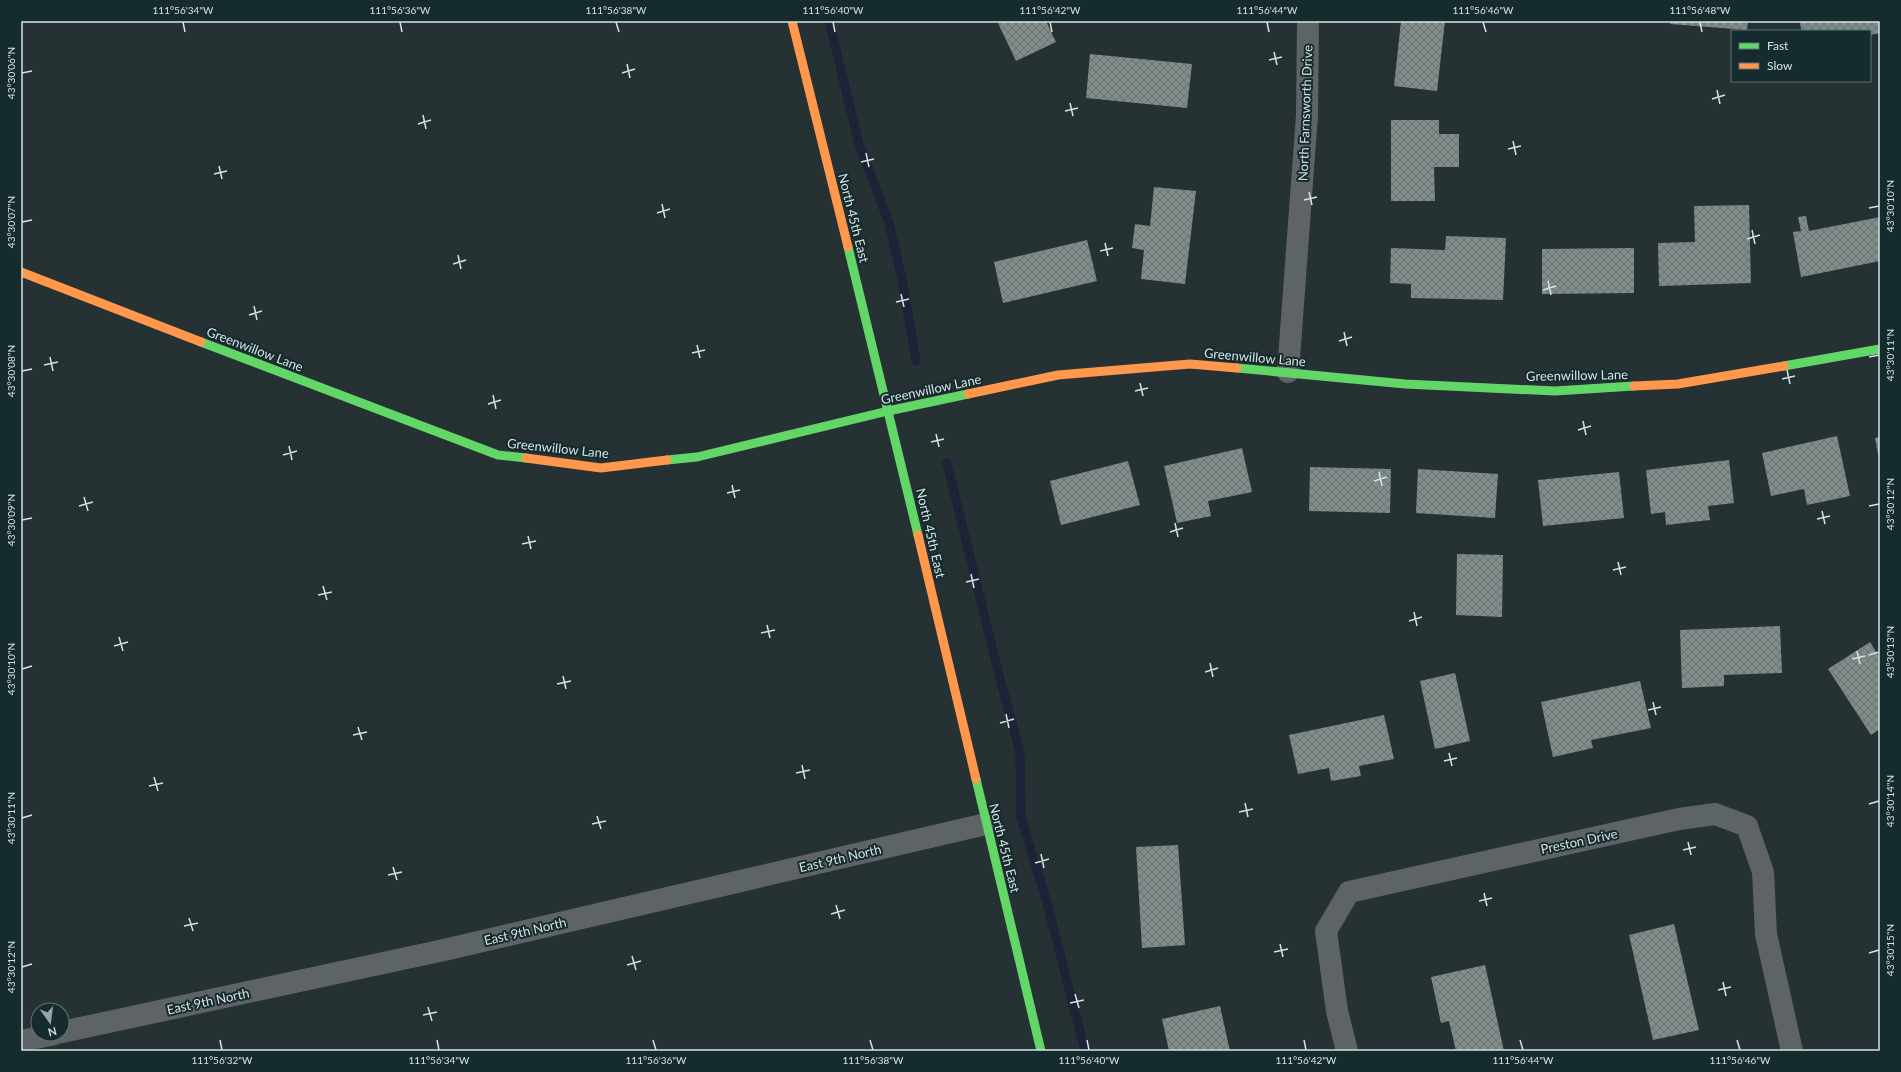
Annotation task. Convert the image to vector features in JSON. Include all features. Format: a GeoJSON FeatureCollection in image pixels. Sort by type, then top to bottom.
{"type":"FeatureCollection","features":[{"type":"Feature","properties":{"kind":"street","name":"North 45th East"},"geometry":{"type":"LineString","coordinates":[[792,21],[888,411],[1041,1051]]}},
{"type":"Feature","properties":{"kind":"street","name":"North Farnsworth Drive"},"geometry":{"type":"LineString","coordinates":[[1288,372],[1307,115],[1308,21]]}},
{"type":"Feature","properties":{"kind":"street","name":"Greenwillow Lane"},"geometry":{"type":"LineString","coordinates":[[21,272],[238,357],[498,455],[601,468],[697,457],[888,411],[1058,375],[1190,364],[1405,384],[1555,391],[1678,384],[1880,349]]}},
{"type":"Feature","properties":{"kind":"street","name":"Preston Drive"},"geometry":{"type":"LineString","coordinates":[[1347,1051],[1337,1012],[1326,931],[1349,892],[1672,821],[1716,814],[1747,826],[1763,872],[1766,934],[1792,1051]]}},
{"type":"Feature","properties":{"kind":"street","name":"East 9th North"},"geometry":{"type":"LineString","coordinates":[[70,1030],[444,950],[986,824]]}},
{"type":"Feature","properties":{"kind":"building"},"geometry":{"type":"Polygon","coordinates":[[[997,21],[1046,21],[1056,42],[1016,61],[997,21]]]}},
{"type":"Feature","properties":{"kind":"building"},"geometry":{"type":"Polygon","coordinates":[[[1401,21],[1445,21],[1437,91],[1394,86],[1401,21]]]}},
{"type":"Feature","properties":{"kind":"building"},"geometry":{"type":"Polygon","coordinates":[[[1670,21],[1748,21],[1747,30],[1670,24],[1670,21]]]}},
{"type":"Feature","properties":{"kind":"building"},"geometry":{"type":"Polygon","coordinates":[[[1799,21],[1880,21],[1880,33],[1871,35],[1871,30],[1802,30],[1799,21]]]}},
{"type":"Feature","properties":{"kind":"building"},"geometry":{"type":"Polygon","coordinates":[[[1090,54],[1192,64],[1187,108],[1086,98],[1090,54]]]}},
{"type":"Feature","properties":{"kind":"building"},"geometry":{"type":"Polygon","coordinates":[[[1391,120],[1439,120],[1439,134],[1459,134],[1459,167],[1434,167],[1435,201],[1391,201],[1391,120]]]}},
{"type":"Feature","properties":{"kind":"building"},"geometry":{"type":"Polygon","coordinates":[[[1154,187],[1196,191],[1185,284],[1141,279],[1144,250],[1132,248],[1135,224],[1150,226],[1154,187]]]}},
{"type":"Feature","properties":{"kind":"building"},"geometry":{"type":"Polygon","coordinates":[[[1749,205],[1751,283],[1659,286],[1658,243],[1695,242],[1694,206],[1749,205]]]}},
{"type":"Feature","properties":{"kind":"building"},"geometry":{"type":"Polygon","coordinates":[[[1806,216],[1809,231],[1880,217],[1880,261],[1801,277],[1793,232],[1801,231],[1798,217],[1806,216]]]}},
{"type":"Feature","properties":{"kind":"building"},"geometry":{"type":"Polygon","coordinates":[[[1446,236],[1506,238],[1503,300],[1411,298],[1411,284],[1390,283],[1391,248],[1445,250],[1446,236]]]}},
{"type":"Feature","properties":{"kind":"building"},"geometry":{"type":"Polygon","coordinates":[[[1087,240],[1097,281],[1003,303],[994,262],[1087,240]]]}},
{"type":"Feature","properties":{"kind":"building"},"geometry":{"type":"Polygon","coordinates":[[[1634,248],[1634,293],[1542,294],[1542,249],[1634,248]]]}},
{"type":"Feature","properties":{"kind":"building"},"geometry":{"type":"Polygon","coordinates":[[[1837,436],[1850,496],[1807,505],[1804,489],[1771,496],[1762,453],[1837,436]]]}},
{"type":"Feature","properties":{"kind":"building"},"geometry":{"type":"Polygon","coordinates":[[[1880,437],[1880,458],[1879,458],[1875,438],[1880,437]]]}},
{"type":"Feature","properties":{"kind":"building"},"geometry":{"type":"Polygon","coordinates":[[[1242,448],[1252,492],[1208,501],[1211,516],[1177,523],[1164,466],[1242,448]]]}},
{"type":"Feature","properties":{"kind":"building"},"geometry":{"type":"Polygon","coordinates":[[[1729,460],[1734,503],[1708,506],[1710,520],[1666,525],[1665,512],[1651,514],[1646,470],[1729,460]]]}},
{"type":"Feature","properties":{"kind":"building"},"geometry":{"type":"Polygon","coordinates":[[[1128,461],[1140,505],[1061,525],[1050,481],[1128,461]]]}},
{"type":"Feature","properties":{"kind":"building"},"geometry":{"type":"Polygon","coordinates":[[[1310,467],[1391,469],[1390,513],[1309,511],[1310,467]]]}},
{"type":"Feature","properties":{"kind":"building"},"geometry":{"type":"Polygon","coordinates":[[[1418,469],[1498,474],[1495,518],[1416,513],[1418,469]]]}},
{"type":"Feature","properties":{"kind":"building"},"geometry":{"type":"Polygon","coordinates":[[[1619,472],[1624,518],[1543,526],[1538,480],[1619,472]]]}},
{"type":"Feature","properties":{"kind":"building"},"geometry":{"type":"Polygon","coordinates":[[[1457,554],[1503,555],[1502,617],[1456,615],[1457,554]]]}},
{"type":"Feature","properties":{"kind":"building"},"geometry":{"type":"Polygon","coordinates":[[[1780,626],[1782,673],[1724,675],[1724,686],[1682,688],[1680,630],[1780,626]]]}},
{"type":"Feature","properties":{"kind":"building"},"geometry":{"type":"Polygon","coordinates":[[[1870,642],[1880,658],[1880,729],[1871,735],[1828,669],[1870,642]]]}},
{"type":"Feature","properties":{"kind":"building"},"geometry":{"type":"Polygon","coordinates":[[[1455,673],[1470,741],[1435,749],[1420,681],[1455,673]]]}},
{"type":"Feature","properties":{"kind":"building"},"geometry":{"type":"Polygon","coordinates":[[[1640,681],[1651,728],[1591,740],[1593,748],[1553,757],[1541,702],[1640,681]]]}},
{"type":"Feature","properties":{"kind":"building"},"geometry":{"type":"Polygon","coordinates":[[[1384,715],[1394,759],[1359,766],[1361,776],[1331,781],[1329,768],[1298,774],[1289,735],[1384,715]]]}},
{"type":"Feature","properties":{"kind":"building"},"geometry":{"type":"Polygon","coordinates":[[[1178,845],[1185,945],[1142,948],[1136,847],[1178,845]]]}},
{"type":"Feature","properties":{"kind":"building"},"geometry":{"type":"Polygon","coordinates":[[[1674,924],[1699,1030],[1653,1040],[1629,935],[1674,924]]]}},
{"type":"Feature","properties":{"kind":"building"},"geometry":{"type":"Polygon","coordinates":[[[1485,965],[1504,1051],[1456,1051],[1449,1021],[1441,1023],[1431,977],[1485,965]]]}},
{"type":"Feature","properties":{"kind":"building"},"geometry":{"type":"Polygon","coordinates":[[[1220,1006],[1230,1051],[1169,1051],[1162,1019],[1220,1006]]]}},
{"type":"Feature","properties":{"kind":"waterway"},"geometry":{"type":"LineString","coordinates":[[829,21],[859,144],[889,223],[902,279],[916,361]]}},
{"type":"Feature","properties":{"kind":"waterway"},"geometry":{"type":"LineString","coordinates":[[947,463],[999,675],[1020,752],[1021,817],[1047,903],[1085,1051]]}},
{"type":"Feature","properties":{"kind":"traffic: fast"},"geometry":{"type":"LineString","coordinates":[[848,247],[918,535]]}},
{"type":"Feature","properties":{"kind":"traffic: fast"},"geometry":{"type":"LineString","coordinates":[[201,342],[498,455],[526,458]]}},
{"type":"Feature","properties":{"kind":"traffic: fast"},"geometry":{"type":"LineString","coordinates":[[1784,366],[1880,349]]}},
{"type":"Feature","properties":{"kind":"traffic: fast"},"geometry":{"type":"LineString","coordinates":[[1237,368],[1405,384],[1555,391],[1634,386]]}},
{"type":"Feature","properties":{"kind":"traffic: fast"},"geometry":{"type":"LineString","coordinates":[[667,460],[697,457],[888,411],[968,394]]}},
{"type":"Feature","properties":{"kind":"traffic: fast"},"geometry":{"type":"LineString","coordinates":[[976,779],[1041,1051]]}},
{"type":"Feature","properties":{"kind":"traffic: slow"},"geometry":{"type":"LineString","coordinates":[[792,21],[848,247]]}},
{"type":"Feature","properties":{"kind":"traffic: slow"},"geometry":{"type":"LineString","coordinates":[[21,272],[201,342]]}},
{"type":"Feature","properties":{"kind":"traffic: slow"},"geometry":{"type":"LineString","coordinates":[[968,394],[1058,375],[1190,364],[1237,368]]}},
{"type":"Feature","properties":{"kind":"traffic: slow"},"geometry":{"type":"LineString","coordinates":[[1634,386],[1678,384],[1784,366]]}},
{"type":"Feature","properties":{"kind":"traffic: slow"},"geometry":{"type":"LineString","coordinates":[[526,458],[601,468],[667,460]]}},
{"type":"Feature","properties":{"kind":"traffic: slow"},"geometry":{"type":"LineString","coordinates":[[918,535],[976,779]]}}]}
